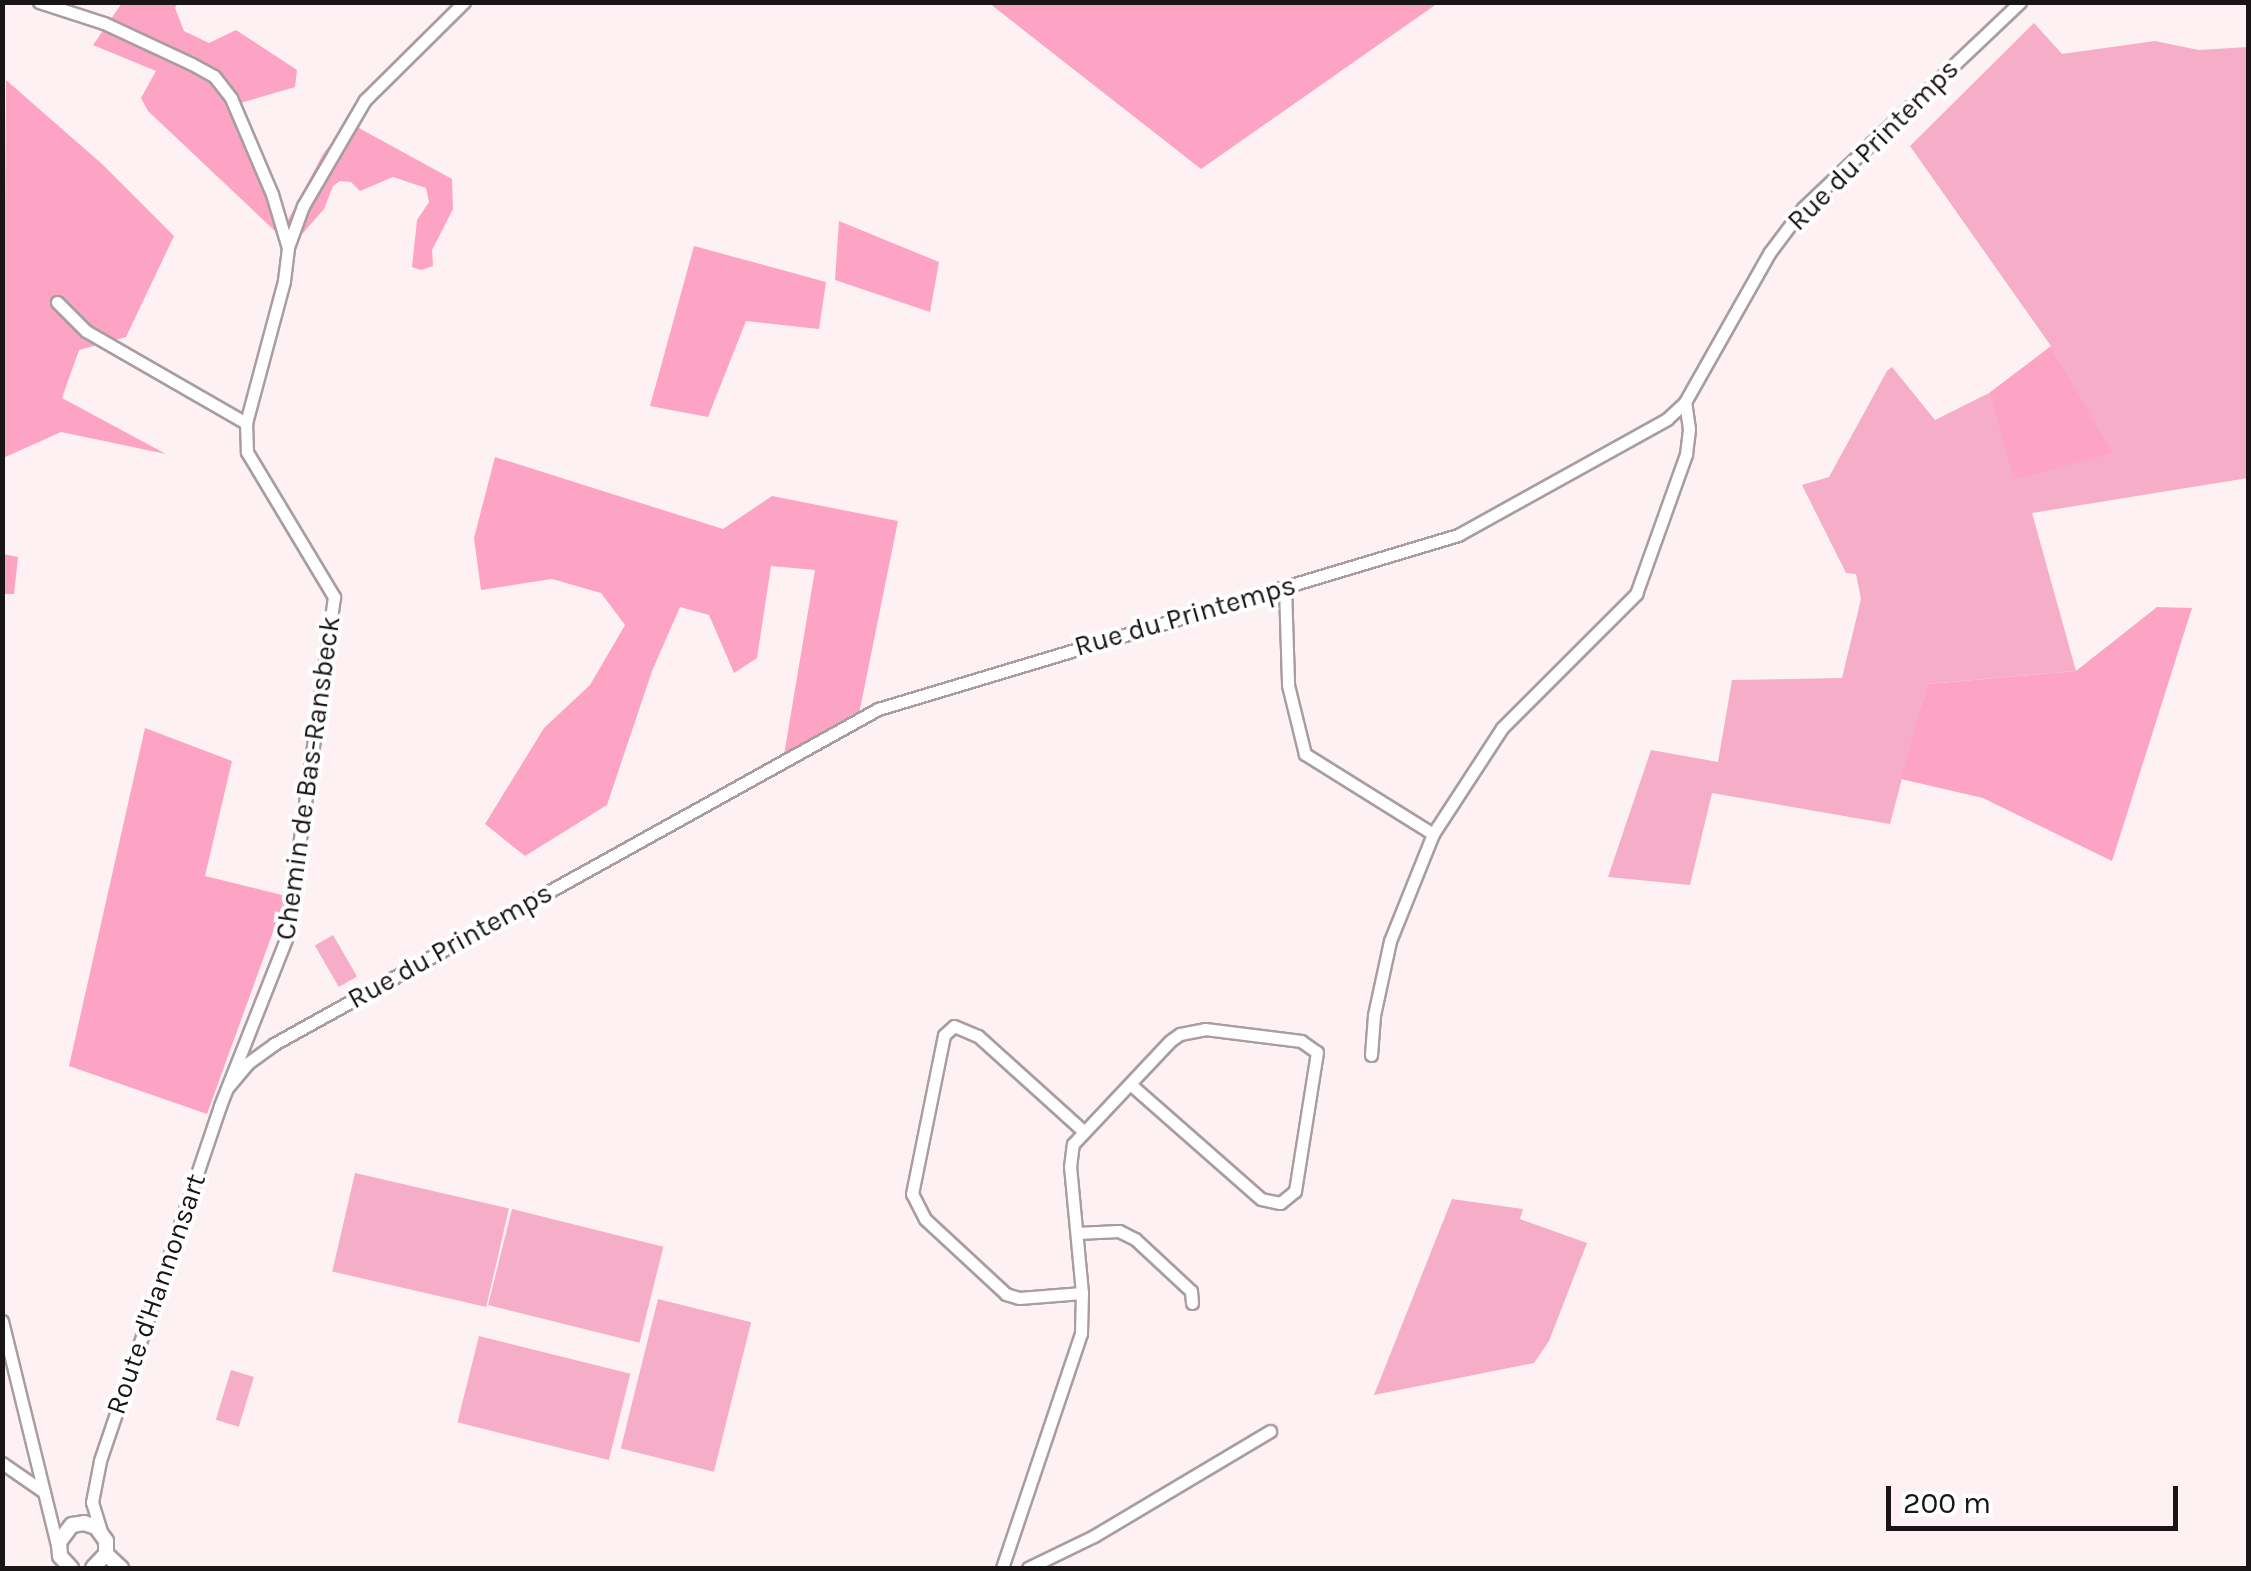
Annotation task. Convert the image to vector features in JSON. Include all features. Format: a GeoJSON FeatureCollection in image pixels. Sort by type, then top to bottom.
{"type":"FeatureCollection","features":[{"type":"Feature","properties":{"kind":"main road"},"geometry":{"type":"LineString","coordinates":[[72,1568],[59,1559],[64,1532],[75,1524],[101,1531],[106,1554],[121,1568]]}},
{"type":"Feature","properties":{"kind":"main road"},"geometry":{"type":"LineString","coordinates":[[93,1568],[106,1554]]}},
{"type":"Feature","properties":{"kind":"street","name":"Chemin de Bas-Ransbeck"},"geometry":{"type":"LineString","coordinates":[[39,2],[126,32],[214,76],[246,127],[288,248],[284,281],[246,424],[252,465],[330,585],[334,607],[286,939],[228,1087]]}},
{"type":"Feature","properties":{"kind":"street"},"geometry":{"type":"LineString","coordinates":[[288,248],[303,206],[365,100],[464,2]]}},
{"type":"Feature","properties":{"kind":"street","name":"Rue du Printemps"},"geometry":{"type":"LineString","coordinates":[[228,1087],[248,1062],[274,1044],[878,710],[1458,535],[1666,419],[1685,402],[1770,252],[1803,208],[2020,2]]}},
{"type":"Feature","properties":{"kind":"street"},"geometry":{"type":"LineString","coordinates":[[57,302],[86,331],[246,424]]}},
{"type":"Feature","properties":{"kind":"street"},"geometry":{"type":"LineString","coordinates":[[1371,1055],[1374,1015],[1390,941],[1433,834],[1502,728],[1636,594],[1686,454],[1689,430],[1685,402]]}},
{"type":"Feature","properties":{"kind":"street"},"geometry":{"type":"LineString","coordinates":[[1285,587],[1288,685],[1305,754],[1433,834]]}},
{"type":"Feature","properties":{"kind":"street"},"geometry":{"type":"LineString","coordinates":[[1082,1292],[1018,1298],[1006,1294],[925,1219],[912,1194],[944,1035],[954,1026],[978,1036],[1084,1131]]}},
{"type":"Feature","properties":{"kind":"street"},"geometry":{"type":"LineString","coordinates":[[1002,1568],[1081,1333],[1082,1292],[1070,1152],[1084,1131],[1170,1041],[1195,1029],[1313,1046],[1317,1062],[1294,1190],[1280,1203],[1261,1198],[1130,1084]]}},
{"type":"Feature","properties":{"kind":"street","name":"Route d'Hannonsart"},"geometry":{"type":"LineString","coordinates":[[75,1524],[92,1502],[100,1461],[228,1087]]}},
{"type":"Feature","properties":{"kind":"street"},"geometry":{"type":"LineString","coordinates":[[1076,1232],[1120,1231],[1136,1239],[1191,1291],[1192,1304]]}},
{"type":"Feature","properties":{"kind":"street"},"geometry":{"type":"LineString","coordinates":[[2,1320],[59,1559]]}},
{"type":"Feature","properties":{"kind":"street"},"geometry":{"type":"LineString","coordinates":[[1028,1568],[1094,1536],[1270,1432]]}},
{"type":"Feature","properties":{"kind":"street"},"geometry":{"type":"LineString","coordinates":[[2,1463],[44,1492]]}},
{"type":"Feature","properties":{"kind":"street","name":"Route d'Hannonsart"},"geometry":{"type":"LineString","coordinates":[[92,1502],[101,1531]]}},
{"type":"Feature","properties":{"kind":"street"},"geometry":{"type":"LineString","coordinates":[[49,1509],[75,1524]]}},
{"type":"Feature","properties":{"kind":"shaded area"},"geometry":{"type":"Polygon","coordinates":[[[122,3],[178,3],[175,8],[184,31],[209,43],[236,30],[297,70],[295,87],[230,106],[275,216],[288,220],[323,154],[348,122],[452,179],[453,209],[432,250],[433,266],[421,270],[412,267],[417,220],[429,202],[426,188],[393,177],[360,191],[351,182],[340,181],[333,186],[324,209],[303,233],[276,232],[148,111],[141,98],[156,71],[93,45],[122,3]]]}},
{"type":"Feature","properties":{"kind":"shaded area"},"geometry":{"type":"Polygon","coordinates":[[[989,3],[1438,3],[1201,169],[989,3]]]}},
{"type":"Feature","properties":{"kind":"shaded area"},"geometry":{"type":"Polygon","coordinates":[[[2034,23],[2062,54],[2155,41],[2199,50],[2248,47],[2248,478],[2032,513],[2076,671],[1927,684],[1890,824],[1712,793],[1690,885],[1608,877],[1651,750],[1718,762],[1732,680],[1842,678],[1861,599],[1856,574],[1846,573],[1802,485],[1829,477],[1887,371],[1892,367],[1935,420],[1989,393],[2015,478],[2112,454],[2051,346],[1910,146],[2034,23]]]}},
{"type":"Feature","properties":{"kind":"shaded area"},"geometry":{"type":"Polygon","coordinates":[[[6,80],[102,164],[174,236],[126,337],[79,350],[62,398],[166,454],[61,432],[3,458],[6,80]]]}},
{"type":"Feature","properties":{"kind":"shaded area"},"geometry":{"type":"Polygon","coordinates":[[[839,221],[939,262],[930,312],[835,280],[839,221]]]}},
{"type":"Feature","properties":{"kind":"shaded area"},"geometry":{"type":"Polygon","coordinates":[[[694,246],[826,282],[819,329],[746,321],[708,417],[650,406],[694,246]]]}},
{"type":"Feature","properties":{"kind":"shaded area"},"geometry":{"type":"Polygon","coordinates":[[[2051,346],[2113,454],[2014,479],[1989,393],[2051,346]]]}},
{"type":"Feature","properties":{"kind":"shaded area"},"geometry":{"type":"Polygon","coordinates":[[[495,457],[723,529],[772,496],[898,521],[859,714],[784,755],[815,570],[771,566],[757,658],[734,673],[709,615],[680,607],[652,671],[607,805],[525,856],[485,824],[544,728],[590,685],[625,625],[601,593],[552,579],[481,590],[474,538],[495,457]]]}},
{"type":"Feature","properties":{"kind":"shaded area"},"geometry":{"type":"Polygon","coordinates":[[[3,554],[18,557],[14,594],[3,594],[3,554]]]}},
{"type":"Feature","properties":{"kind":"shaded area"},"geometry":{"type":"Polygon","coordinates":[[[2157,607],[2192,608],[2112,861],[1983,798],[1901,779],[1927,684],[2076,671],[2157,607]]]}},
{"type":"Feature","properties":{"kind":"shaded area"},"geometry":{"type":"Polygon","coordinates":[[[145,728],[232,761],[205,876],[286,896],[207,1114],[69,1066],[145,728]]]}},
{"type":"Feature","properties":{"kind":"shaded area"},"geometry":{"type":"Polygon","coordinates":[[[333,935],[357,977],[339,987],[315,946],[333,935]]]}},
{"type":"Feature","properties":{"kind":"shaded area"},"geometry":{"type":"Polygon","coordinates":[[[355,1173],[509,1209],[486,1307],[332,1271],[355,1173]]]}},
{"type":"Feature","properties":{"kind":"shaded area"},"geometry":{"type":"Polygon","coordinates":[[[1452,1199],[1523,1209],[1520,1219],[1587,1243],[1549,1341],[1534,1363],[1374,1395],[1452,1199]]]}},
{"type":"Feature","properties":{"kind":"shaded area"},"geometry":{"type":"Polygon","coordinates":[[[512,1209],[663,1247],[639,1343],[488,1305],[512,1209]]]}},
{"type":"Feature","properties":{"kind":"shaded area"},"geometry":{"type":"Polygon","coordinates":[[[658,1299],[751,1322],[714,1472],[621,1448],[658,1299]]]}},
{"type":"Feature","properties":{"kind":"shaded area"},"geometry":{"type":"Polygon","coordinates":[[[479,1336],[630,1374],[609,1460],[457,1422],[479,1336]]]}},
{"type":"Feature","properties":{"kind":"shaded area"},"geometry":{"type":"Polygon","coordinates":[[[231,1370],[254,1377],[239,1427],[216,1420],[231,1370]]]}}]}
